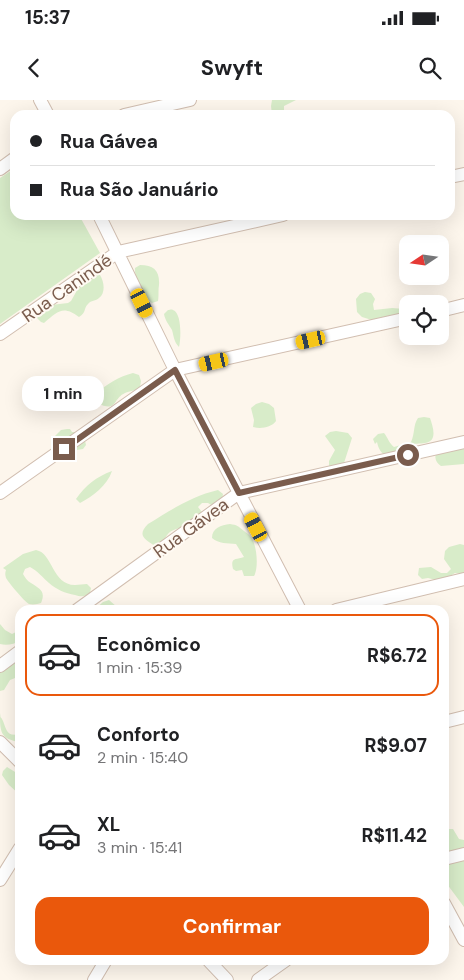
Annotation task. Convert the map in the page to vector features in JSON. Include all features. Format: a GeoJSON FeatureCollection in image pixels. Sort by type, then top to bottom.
{"type":"FeatureCollection","features":[{"type":"Feature","properties":{"kind":"street"},"geometry":{"type":"LineString","coordinates":[[146,110],[190,100]]}},
{"type":"Feature","properties":{"kind":"street"},"geometry":{"type":"LineString","coordinates":[[102,220],[175,370],[297,605]]}},
{"type":"Feature","properties":{"kind":"street","name":"Rua Canindé"},"geometry":{"type":"LineString","coordinates":[[0,334],[118,252],[261,220]]}},
{"type":"Feature","properties":{"kind":"street"},"geometry":{"type":"LineString","coordinates":[[449,308],[464,305]]}},
{"type":"Feature","properties":{"kind":"street"},"geometry":{"type":"LineString","coordinates":[[0,493],[175,370],[399,320]]}},
{"type":"Feature","properties":{"kind":"street","name":"Rua Gávea"},"geometry":{"type":"LineString","coordinates":[[84,605],[239,493],[464,442]]}},
{"type":"Feature","properties":{"kind":"street"},"geometry":{"type":"LineString","coordinates":[[357,605],[464,579]]}},
{"type":"Feature","properties":{"kind":"street"},"geometry":{"type":"LineString","coordinates":[[0,666],[15,655]]}},
{"type":"Feature","properties":{"kind":"street"},"geometry":{"type":"LineString","coordinates":[[449,721],[464,717]]}},
{"type":"Feature","properties":{"kind":"street"},"geometry":{"type":"LineString","coordinates":[[0,742],[15,757]]}},
{"type":"Feature","properties":{"kind":"street"},"geometry":{"type":"LineString","coordinates":[[449,858],[464,854]]}},
{"type":"Feature","properties":{"kind":"street"},"geometry":{"type":"LineString","coordinates":[[0,880],[15,856]]}},
{"type":"Feature","properties":{"kind":"street"},"geometry":{"type":"LineString","coordinates":[[449,912],[464,940]]}},
{"type":"Feature","properties":{"kind":"street"},"geometry":{"type":"LineString","coordinates":[[94,980],[103,965]]}},
{"type":"Feature","properties":{"kind":"street"},"geometry":{"type":"LineString","coordinates":[[213,965],[227,980]]}},
{"type":"Feature","properties":{"kind":"street"},"geometry":{"type":"LineString","coordinates":[[258,980],[279,965]]}},
{"type":"Feature","properties":{"kind":"green space"},"geometry":{"type":"Polygon","coordinates":[[[272,100],[296,100],[284,106],[284,110],[271,110],[272,100]]]}},
{"type":"Feature","properties":{"kind":"green space"},"geometry":{"type":"Polygon","coordinates":[[[10,171],[10,220],[82,220],[100,253],[0,324],[0,178],[10,171]]]}},
{"type":"Feature","properties":{"kind":"green space"},"geometry":{"type":"Polygon","coordinates":[[[140,265],[149,266],[157,273],[159,280],[158,301],[152,303],[140,287],[135,268],[140,265]]]}},
{"type":"Feature","properties":{"kind":"green space"},"geometry":{"type":"Polygon","coordinates":[[[100,275],[103,280],[103,293],[98,299],[89,303],[83,314],[79,317],[65,310],[57,313],[44,323],[36,317],[36,314],[51,305],[68,303],[80,285],[91,276],[100,275]]]}},
{"type":"Feature","properties":{"kind":"green space"},"geometry":{"type":"Polygon","coordinates":[[[365,292],[371,293],[375,299],[373,304],[374,310],[399,309],[399,316],[375,321],[362,317],[357,312],[356,299],[365,292]]]}},
{"type":"Feature","properties":{"kind":"green space"},"geometry":{"type":"Polygon","coordinates":[[[168,310],[173,310],[178,316],[179,347],[164,314],[168,310]]]}},
{"type":"Feature","properties":{"kind":"green space"},"geometry":{"type":"Polygon","coordinates":[[[133,373],[139,375],[140,387],[125,393],[112,406],[104,406],[97,403],[96,394],[108,384],[133,373]]]}},
{"type":"Feature","properties":{"kind":"green space"},"geometry":{"type":"Polygon","coordinates":[[[262,402],[274,408],[276,421],[265,427],[253,427],[254,420],[251,408],[262,402]]]}},
{"type":"Feature","properties":{"kind":"green space"},"geometry":{"type":"Polygon","coordinates":[[[418,418],[430,418],[433,429],[433,437],[429,442],[409,445],[391,456],[385,455],[381,451],[377,442],[375,444],[373,439],[378,434],[384,433],[394,447],[411,442],[416,421],[418,418]]]}},
{"type":"Feature","properties":{"kind":"green space"},"geometry":{"type":"Polygon","coordinates":[[[70,429],[85,439],[86,445],[83,449],[65,452],[56,450],[55,436],[61,430],[70,429]]]}},
{"type":"Feature","properties":{"kind":"green space"},"geometry":{"type":"Polygon","coordinates":[[[330,432],[348,433],[352,438],[344,463],[329,467],[329,461],[335,450],[325,436],[330,432]]]}},
{"type":"Feature","properties":{"kind":"green space"},"geometry":{"type":"Polygon","coordinates":[[[464,446],[464,464],[441,466],[436,461],[436,454],[464,446]]]}},
{"type":"Feature","properties":{"kind":"green space"},"geometry":{"type":"Polygon","coordinates":[[[112,471],[107,481],[95,494],[80,503],[76,499],[92,482],[112,471]]]}},
{"type":"Feature","properties":{"kind":"green space"},"geometry":{"type":"Polygon","coordinates":[[[218,490],[223,494],[222,500],[213,506],[208,503],[202,503],[198,507],[202,512],[191,526],[172,531],[163,542],[155,546],[143,536],[143,531],[148,524],[190,500],[218,490]]]}},
{"type":"Feature","properties":{"kind":"green space"},"geometry":{"type":"Polygon","coordinates":[[[230,524],[239,527],[252,539],[256,550],[257,562],[254,576],[244,576],[242,570],[236,571],[233,569],[232,562],[244,557],[236,544],[220,542],[212,538],[212,535],[218,528],[230,524]]]}},
{"type":"Feature","properties":{"kind":"green space"},"geometry":{"type":"Polygon","coordinates":[[[460,544],[464,545],[464,574],[455,573],[440,581],[428,578],[422,579],[418,575],[419,568],[431,567],[441,573],[447,573],[451,569],[444,559],[445,551],[449,547],[460,544]]]}},
{"type":"Feature","properties":{"kind":"green space"},"geometry":{"type":"Polygon","coordinates":[[[36,550],[42,552],[57,575],[67,584],[87,584],[91,588],[90,593],[81,596],[61,591],[30,567],[25,569],[23,574],[28,581],[41,591],[43,596],[41,603],[29,604],[6,578],[6,570],[3,568],[23,554],[36,550]]]}},
{"type":"Feature","properties":{"kind":"green space"},"geometry":{"type":"Polygon","coordinates":[[[109,600],[115,605],[100,605],[109,600]]]}},
{"type":"Feature","properties":{"kind":"green space"},"geometry":{"type":"Polygon","coordinates":[[[0,624],[12,634],[15,632],[15,642],[0,644],[0,624]]]}},
{"type":"Feature","properties":{"kind":"green space"},"geometry":{"type":"Polygon","coordinates":[[[15,661],[15,678],[10,680],[4,690],[0,691],[0,673],[3,668],[15,661]]]}},
{"type":"Feature","properties":{"kind":"green space"},"geometry":{"type":"Polygon","coordinates":[[[0,713],[8,732],[15,735],[15,741],[2,734],[0,713]]]}},
{"type":"Feature","properties":{"kind":"green space"},"geometry":{"type":"Polygon","coordinates":[[[7,767],[15,772],[15,790],[2,775],[7,767]]]}},
{"type":"Feature","properties":{"kind":"green space"},"geometry":{"type":"Polygon","coordinates":[[[449,829],[453,829],[459,839],[464,840],[464,851],[452,853],[449,850],[449,829]]]}},
{"type":"Feature","properties":{"kind":"green space"},"geometry":{"type":"Polygon","coordinates":[[[464,859],[464,907],[449,887],[450,862],[464,859]]]}},
{"type":"Feature","properties":{"kind":"route"},"geometry":{"type":"LineString","coordinates":[[64,449],[175,370],[239,493],[408,455]]}}]}
